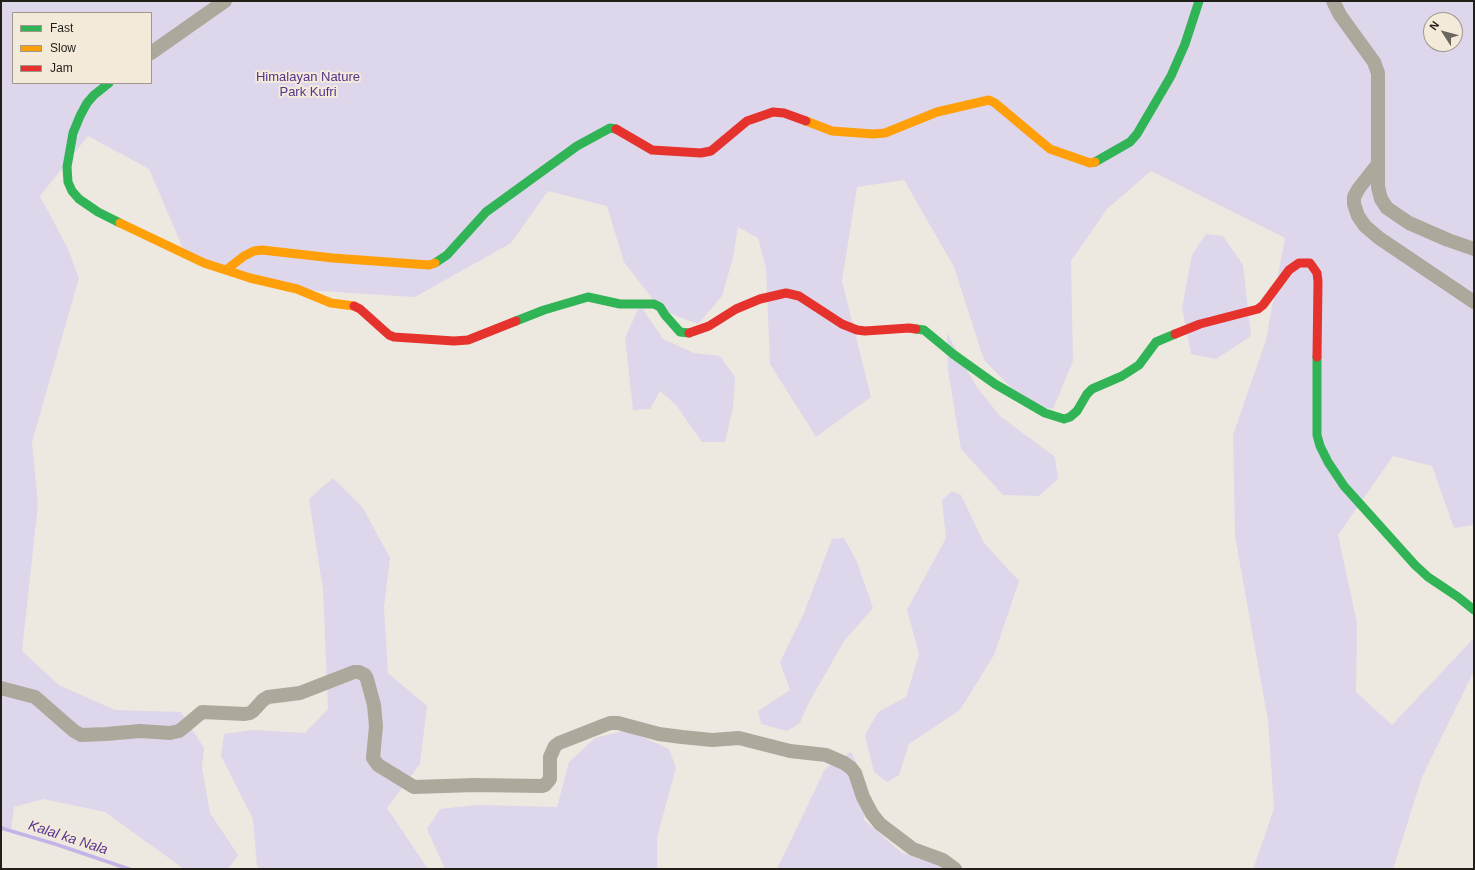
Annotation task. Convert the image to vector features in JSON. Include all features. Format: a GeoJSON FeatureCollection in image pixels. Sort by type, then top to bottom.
{"type":"FeatureCollection","features":[{"type":"Feature","properties":{"kind":"street"},"geometry":{"type":"LineString","coordinates":[[152,52],[225,1]]}},
{"type":"Feature","properties":{"kind":"street"},"geometry":{"type":"LineString","coordinates":[[226,270],[244,256],[254,251],[262,250],[334,258],[429,265],[436,263],[447,255],[486,212],[577,146],[610,128],[619,130],[652,150],[701,153],[711,151],[747,121],[773,112],[784,113],[832,131],[873,134],[885,133],[937,112],[989,100],[995,103],[1050,149],[1090,162],[1097,162],[1130,142],[1137,134],[1171,76],[1185,44],[1199,1]]}},
{"type":"Feature","properties":{"kind":"street"},"geometry":{"type":"LineString","coordinates":[[1333,1],[1342,18],[1377,67],[1378,187],[1381,199],[1387,208],[1410,223],[1448,240],[1474,249]]}},
{"type":"Feature","properties":{"kind":"street"},"geometry":{"type":"LineString","coordinates":[[108,84],[87,103],[73,133],[67,167],[68,182],[78,199],[98,212],[204,263],[250,278],[297,289],[331,303],[354,306],[365,313],[389,335],[394,337],[454,341],[468,340],[550,308],[588,297],[620,304],[654,304],[660,307],[680,332],[690,334],[709,326],[736,309],[760,299],[786,293],[799,296],[842,324],[857,330],[864,331],[909,328],[924,330],[953,354],[995,384],[1045,413],[1064,419],[1070,417],[1077,411],[1087,394],[1092,390],[1122,376],[1139,365],[1156,342],[1200,324],[1258,309],[1263,305],[1289,270],[1299,263],[1310,263],[1317,273],[1318,281],[1316,387],[1317,435],[1320,446],[1328,462],[1344,486],[1415,565],[1428,577],[1458,597],[1474,610]]}},
{"type":"Feature","properties":{"kind":"street"},"geometry":{"type":"LineString","coordinates":[[1378,164],[1359,188],[1354,197],[1354,204],[1361,221],[1379,238],[1474,302]]}},
{"type":"Feature","properties":{"kind":"street"},"geometry":{"type":"LineString","coordinates":[[1,688],[35,697],[74,731],[81,734],[140,732],[170,733],[184,728],[202,712],[250,713],[268,697],[300,693],[354,672],[359,672],[365,675],[367,679],[374,705],[376,726],[373,758],[378,765],[414,787],[546,785],[550,779],[550,757],[555,746],[559,743],[610,723],[618,723],[659,734],[682,737],[712,740],[739,738],[790,751],[826,755],[844,762],[855,773],[863,797],[872,814],[880,824],[913,849],[943,860],[955,869]]}},
{"type":"Feature","properties":{"kind":"green space","name":"Himalayan Nature Park Kufri"},"geometry":{"type":"Polygon","coordinates":[[[1,1],[1474,1],[1474,525],[1454,528],[1432,466],[1393,456],[1338,535],[1357,623],[1356,692],[1392,725],[1473,639],[1474,642],[1474,671],[1422,777],[1393,869],[1253,869],[1274,809],[1268,721],[1235,536],[1233,435],[1266,340],[1285,238],[1151,171],[1107,209],[1071,261],[1073,361],[1053,409],[1028,405],[984,360],[954,267],[904,180],[857,187],[842,281],[871,397],[816,437],[770,364],[766,268],[758,238],[738,227],[733,258],[722,296],[698,324],[661,310],[624,262],[607,206],[548,191],[511,243],[415,297],[289,289],[185,253],[149,169],[88,136],[40,196],[68,249],[79,278],[32,442],[38,504],[22,651],[59,685],[115,710],[181,712],[204,748],[202,767],[210,813],[238,855],[228,869],[184,869],[105,812],[43,799],[14,807],[11,830],[1,829],[1,1]]]}},
{"type":"Feature","properties":{"kind":"green space"},"geometry":{"type":"Polygon","coordinates":[[[1206,234],[1223,236],[1243,265],[1251,336],[1216,359],[1191,354],[1182,308],[1192,255],[1206,234]]]}},
{"type":"Feature","properties":{"kind":"green space"},"geometry":{"type":"Polygon","coordinates":[[[640,305],[663,339],[694,353],[720,356],[735,377],[733,408],[725,442],[702,442],[676,405],[660,391],[650,409],[633,410],[625,338],[640,305]]]}},
{"type":"Feature","properties":{"kind":"green space"},"geometry":{"type":"Polygon","coordinates":[[[947,333],[976,386],[1000,416],[1055,457],[1058,479],[1039,496],[1003,495],[961,449],[948,370],[947,333]]]}},
{"type":"Feature","properties":{"kind":"green space"},"geometry":{"type":"Polygon","coordinates":[[[333,478],[363,508],[390,558],[384,607],[388,673],[427,706],[420,764],[387,808],[428,869],[260,869],[257,866],[253,819],[221,756],[224,734],[253,730],[305,733],[328,709],[323,590],[309,499],[333,478]]]}},
{"type":"Feature","properties":{"kind":"green space"},"geometry":{"type":"Polygon","coordinates":[[[952,491],[961,495],[984,543],[1019,581],[994,655],[960,710],[909,744],[899,775],[887,782],[874,772],[865,735],[878,712],[906,697],[919,654],[907,610],[946,538],[942,500],[952,491]]]}},
{"type":"Feature","properties":{"kind":"green space"},"geometry":{"type":"Polygon","coordinates":[[[844,538],[857,562],[873,608],[844,641],[807,706],[800,723],[787,731],[761,724],[758,711],[790,690],[780,662],[804,613],[832,539],[844,538]]]}},
{"type":"Feature","properties":{"kind":"green space"},"geometry":{"type":"Polygon","coordinates":[[[627,730],[669,749],[676,768],[657,837],[657,869],[445,869],[427,829],[440,809],[477,805],[557,807],[569,762],[595,738],[627,730]]]}},
{"type":"Feature","properties":{"kind":"green space"},"geometry":{"type":"Polygon","coordinates":[[[851,752],[867,785],[864,820],[902,853],[952,869],[777,869],[825,769],[851,752]]]}},
{"type":"Feature","properties":{"kind":"waterway","name":"Kalal ka Nala"},"geometry":{"type":"LineString","coordinates":[[1,828],[55,844],[129,869]]}},
{"type":"Feature","properties":{"kind":"traffic: fast"},"geometry":{"type":"LineString","coordinates":[[1095,162],[1130,142],[1137,134],[1171,76],[1185,44],[1199,1]]}},
{"type":"Feature","properties":{"kind":"traffic: fast"},"geometry":{"type":"LineString","coordinates":[[108,84],[87,103],[73,133],[67,167],[68,182],[72,191],[79,199],[98,212],[120,223]]}},
{"type":"Feature","properties":{"kind":"traffic: fast"},"geometry":{"type":"LineString","coordinates":[[435,263],[447,255],[486,212],[577,146],[610,128],[616,129]]}},
{"type":"Feature","properties":{"kind":"traffic: fast"},"geometry":{"type":"LineString","coordinates":[[516,321],[544,310],[588,297],[620,304],[654,304],[660,307],[680,332],[689,333]]}},
{"type":"Feature","properties":{"kind":"traffic: fast"},"geometry":{"type":"LineString","coordinates":[[916,329],[924,330],[953,354],[995,384],[1045,413],[1064,419],[1070,417],[1077,411],[1087,394],[1092,389],[1122,376],[1139,365],[1156,342],[1175,334]]}},
{"type":"Feature","properties":{"kind":"traffic: fast"},"geometry":{"type":"LineString","coordinates":[[1317,357],[1317,435],[1320,446],[1328,462],[1344,486],[1415,565],[1428,577],[1458,597],[1474,610]]}},
{"type":"Feature","properties":{"kind":"traffic: slow"},"geometry":{"type":"LineString","coordinates":[[806,121],[832,131],[873,134],[885,133],[937,112],[989,100],[995,103],[1050,149],[1090,163],[1095,162]]}},
{"type":"Feature","properties":{"kind":"traffic: slow"},"geometry":{"type":"LineString","coordinates":[[120,223],[204,263],[250,278],[297,289],[331,303],[354,306]]}},
{"type":"Feature","properties":{"kind":"traffic: slow"},"geometry":{"type":"LineString","coordinates":[[226,270],[244,256],[254,251],[262,250],[333,258],[429,265],[435,263]]}},
{"type":"Feature","properties":{"kind":"traffic: jam"},"geometry":{"type":"LineString","coordinates":[[616,129],[652,150],[701,153],[711,151],[747,121],[773,112],[784,113],[806,121]]}},
{"type":"Feature","properties":{"kind":"traffic: jam"},"geometry":{"type":"LineString","coordinates":[[1175,334],[1200,324],[1258,309],[1263,305],[1289,270],[1299,263],[1310,263],[1317,273],[1318,281],[1317,357]]}},
{"type":"Feature","properties":{"kind":"traffic: jam"},"geometry":{"type":"LineString","coordinates":[[689,333],[709,326],[736,309],[760,299],[786,293],[799,296],[842,324],[857,330],[916,329]]}},
{"type":"Feature","properties":{"kind":"traffic: jam"},"geometry":{"type":"LineString","coordinates":[[354,306],[360,309],[389,335],[394,337],[454,341],[468,340],[516,321]]}}]}
